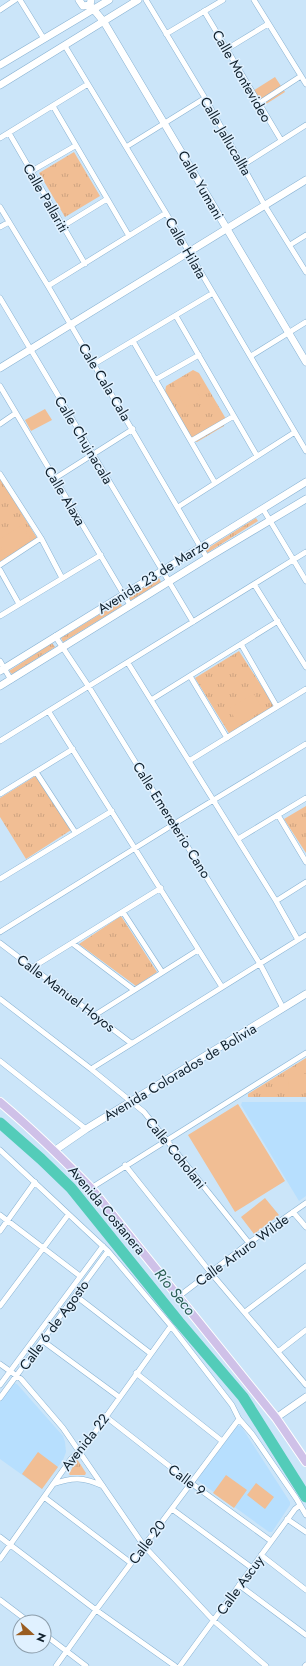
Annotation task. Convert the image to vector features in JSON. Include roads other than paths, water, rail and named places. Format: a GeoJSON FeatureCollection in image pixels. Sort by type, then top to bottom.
{"type":"FeatureCollection","features":[{"type":"Feature","properties":{"kind":"main road","name":"Avenida Costanera"},"geometry":{"type":"LineString","coordinates":[[0,1102],[54,1151],[91,1188],[276,1418],[306,1460]]}},
{"type":"Feature","properties":{"kind":"street"},"geometry":{"type":"LineString","coordinates":[[0,10],[15,0]]}},
{"type":"Feature","properties":{"kind":"street"},"geometry":{"type":"LineString","coordinates":[[20,0],[44,39]]}},
{"type":"Feature","properties":{"kind":"street"},"geometry":{"type":"LineString","coordinates":[[79,0],[83,6],[109,0]]}},
{"type":"Feature","properties":{"kind":"street"},"geometry":{"type":"LineString","coordinates":[[0,85],[138,0]]}},
{"type":"Feature","properties":{"kind":"street","name":"Calle Jallucallta"},"geometry":{"type":"LineString","coordinates":[[146,0],[205,98],[265,206],[306,272]]}},
{"type":"Feature","properties":{"kind":"street"},"geometry":{"type":"LineString","coordinates":[[166,34],[223,0]]}},
{"type":"Feature","properties":{"kind":"street"},"geometry":{"type":"LineString","coordinates":[[254,0],[306,84]]}},
{"type":"Feature","properties":{"kind":"street"},"geometry":{"type":"LineString","coordinates":[[0,65],[44,39],[91,5]]}},
{"type":"Feature","properties":{"kind":"street","name":"Calle Yumani"},"geometry":{"type":"LineString","coordinates":[[91,5],[104,22],[165,123],[306,362]]}},
{"type":"Feature","properties":{"kind":"street","name":"Calle Montevideo"},"geometry":{"type":"LineString","coordinates":[[204,11],[258,104],[281,140]]}},
{"type":"Feature","properties":{"kind":"street"},"geometry":{"type":"LineString","coordinates":[[227,49],[268,24]]}},
{"type":"Feature","properties":{"kind":"street","name":"Calle Hilata"},"geometry":{"type":"LineString","coordinates":[[65,46],[166,213],[306,451]]}},
{"type":"Feature","properties":{"kind":"street"},"geometry":{"type":"LineString","coordinates":[[258,104],[302,76]]}},
{"type":"Feature","properties":{"kind":"street"},"geometry":{"type":"LineString","coordinates":[[0,138],[88,84]]}},
{"type":"Feature","properties":{"kind":"street"},"geometry":{"type":"LineString","coordinates":[[126,147],[205,98]]}},
{"type":"Feature","properties":{"kind":"street"},"geometry":{"type":"LineString","coordinates":[[53,106],[129,236]]}},
{"type":"Feature","properties":{"kind":"street"},"geometry":{"type":"LineString","coordinates":[[243,165],[306,125]]}},
{"type":"Feature","properties":{"kind":"street","name":"Calle Pallariti"},"geometry":{"type":"LineString","coordinates":[[9,133],[30,172],[85,264]]}},
{"type":"Feature","properties":{"kind":"street"},"geometry":{"type":"LineString","coordinates":[[30,172],[75,146]]}},
{"type":"Feature","properties":{"kind":"street"},"geometry":{"type":"LineString","coordinates":[[0,368],[306,180]]}},
{"type":"Feature","properties":{"kind":"street"},"geometry":{"type":"LineString","coordinates":[[63,226],[107,199]]}},
{"type":"Feature","properties":{"kind":"street","name":"Cale Cala Cala"},"geometry":{"type":"LineString","coordinates":[[0,207],[133,429],[207,558]]}},
{"type":"Feature","properties":{"kind":"street"},"geometry":{"type":"LineString","coordinates":[[48,286],[166,213]]}},
{"type":"Feature","properties":{"kind":"street"},"geometry":{"type":"LineString","coordinates":[[0,227],[9,222]]}},
{"type":"Feature","properties":{"kind":"street"},"geometry":{"type":"LineString","coordinates":[[290,245],[306,235]]}},
{"type":"Feature","properties":{"kind":"street"},"geometry":{"type":"LineString","coordinates":[[94,364],[213,293]]}},
{"type":"Feature","properties":{"kind":"street","name":"Calle Chujnacala"},"geometry":{"type":"LineString","coordinates":[[0,298],[193,622]]}},
{"type":"Feature","properties":{"kind":"street"},"geometry":{"type":"LineString","coordinates":[[176,316],[258,456]]}},
{"type":"Feature","properties":{"kind":"street"},"geometry":{"type":"LineString","coordinates":[[251,356],[306,322]]}},
{"type":"Feature","properties":{"kind":"street"},"geometry":{"type":"LineString","coordinates":[[133,341],[215,483]]}},
{"type":"Feature","properties":{"kind":"street"},"geometry":{"type":"LineString","coordinates":[[155,380],[199,355]]}},
{"type":"Feature","properties":{"kind":"street","name":"Calle Alaxa"},"geometry":{"type":"LineString","coordinates":[[0,386],[130,605]]}},
{"type":"Feature","properties":{"kind":"street"},"geometry":{"type":"LineString","coordinates":[[0,424],[16,413]]}},
{"type":"Feature","properties":{"kind":"street"},"geometry":{"type":"LineString","coordinates":[[191,441],[234,416]]}},
{"type":"Feature","properties":{"kind":"street"},"geometry":{"type":"LineString","coordinates":[[54,479],[133,429]]}},
{"type":"Feature","properties":{"kind":"street"},"geometry":{"type":"LineString","coordinates":[[178,507],[295,432]]}},
{"type":"Feature","properties":{"kind":"street"},"geometry":{"type":"LineString","coordinates":[[0,474],[41,538],[62,578]]}},
{"type":"Feature","properties":{"kind":"street","name":"Avenida 23 de Marzo"},"geometry":{"type":"LineString","coordinates":[[2,670],[306,482]]}},
{"type":"Feature","properties":{"kind":"street","name":"Avenida 23 de Marzo"},"geometry":{"type":"LineString","coordinates":[[0,686],[306,498]]}},
{"type":"Feature","properties":{"kind":"street"},"geometry":{"type":"LineString","coordinates":[[262,509],[306,581]]}},
{"type":"Feature","properties":{"kind":"street"},"geometry":{"type":"LineString","coordinates":[[0,565],[41,538]]}},
{"type":"Feature","properties":{"kind":"street"},"geometry":{"type":"LineString","coordinates":[[0,741],[306,552]]}},
{"type":"Feature","properties":{"kind":"street"},"geometry":{"type":"LineString","coordinates":[[0,616],[101,555]]}},
{"type":"Feature","properties":{"kind":"street"},"geometry":{"type":"LineString","coordinates":[[0,570],[19,604]]}},
{"type":"Feature","properties":{"kind":"street"},"geometry":{"type":"LineString","coordinates":[[254,584],[306,667]]}},
{"type":"Feature","properties":{"kind":"street"},"geometry":{"type":"LineString","coordinates":[[151,700],[278,621]]}},
{"type":"Feature","properties":{"kind":"street","name":"Calle Emereterio Cano"},"geometry":{"type":"LineString","coordinates":[[55,636],[64,647],[260,964],[283,1008]]}},
{"type":"Feature","properties":{"kind":"street"},"geometry":{"type":"LineString","coordinates":[[241,644],[277,707]]}},
{"type":"Feature","properties":{"kind":"street"},"geometry":{"type":"LineString","coordinates":[[0,661],[2,670],[11,680]]}},
{"type":"Feature","properties":{"kind":"street"},"geometry":{"type":"LineString","coordinates":[[128,662],[276,901],[298,940]]}},
{"type":"Feature","properties":{"kind":"street"},"geometry":{"type":"LineString","coordinates":[[190,676],[227,738]]}},
{"type":"Feature","properties":{"kind":"street"},"geometry":{"type":"LineString","coordinates":[[189,761],[306,689]]}},
{"type":"Feature","properties":{"kind":"street"},"geometry":{"type":"LineString","coordinates":[[49,712],[222,986]]}},
{"type":"Feature","properties":{"kind":"street"},"geometry":{"type":"LineString","coordinates":[[0,932],[306,744]]}},
{"type":"Feature","properties":{"kind":"street"},"geometry":{"type":"LineString","coordinates":[[0,794],[73,749]]}},
{"type":"Feature","properties":{"kind":"street"},"geometry":{"type":"LineString","coordinates":[[36,772],[75,832]]}},
{"type":"Feature","properties":{"kind":"street"},"geometry":{"type":"LineString","coordinates":[[238,839],[306,798]]}},
{"type":"Feature","properties":{"kind":"street"},"geometry":{"type":"LineString","coordinates":[[0,879],[75,832],[112,811]]}},
{"type":"Feature","properties":{"kind":"street"},"geometry":{"type":"LineString","coordinates":[[278,815],[306,862]]}},
{"type":"Feature","properties":{"kind":"street"},"geometry":{"type":"LineString","coordinates":[[276,901],[306,882]]}},
{"type":"Feature","properties":{"kind":"street"},"geometry":{"type":"LineString","coordinates":[[33,967],[161,888]]}},
{"type":"Feature","properties":{"kind":"street"},"geometry":{"type":"LineString","coordinates":[[123,912],[162,972]]}},
{"type":"Feature","properties":{"kind":"street"},"geometry":{"type":"LineString","coordinates":[[91,1069],[306,935]]}},
{"type":"Feature","properties":{"kind":"street","name":"Calle Manuel Hoyos"},"geometry":{"type":"LineString","coordinates":[[0,943],[131,1043]]}},
{"type":"Feature","properties":{"kind":"street"},"geometry":{"type":"LineString","coordinates":[[72,943],[134,990]]}},
{"type":"Feature","properties":{"kind":"street"},"geometry":{"type":"LineString","coordinates":[[95,1015],[198,950]]}},
{"type":"Feature","properties":{"kind":"street","name":"Avenida Colorados de Bolivia"},"geometry":{"type":"LineString","coordinates":[[54,1151],[86,1129],[306,994]]}},
{"type":"Feature","properties":{"kind":"street","name":"Calle Coholani"},"geometry":{"type":"LineString","coordinates":[[0,999],[132,1101],[144,1112],[249,1243]]}},
{"type":"Feature","properties":{"kind":"street"},"geometry":{"type":"LineString","coordinates":[[91,1188],[306,1053]]}},
{"type":"Feature","properties":{"kind":"street"},"geometry":{"type":"LineString","coordinates":[[0,1061],[86,1129]]}},
{"type":"Feature","properties":{"kind":"street"},"geometry":{"type":"LineString","coordinates":[[1,1152],[108,1251],[170,1326],[232,1405],[239,1419],[252,1434],[306,1515]]}},
{"type":"Feature","properties":{"kind":"street"},"geometry":{"type":"LineString","coordinates":[[126,1165],[211,1273],[246,1312],[306,1385]]}},
{"type":"Feature","properties":{"kind":"street"},"geometry":{"type":"LineString","coordinates":[[0,1231],[35,1182]]}},
{"type":"Feature","properties":{"kind":"street","name":"Calle Arturo Wilde"},"geometry":{"type":"LineString","coordinates":[[178,1297],[249,1243],[306,1203]]}},
{"type":"Feature","properties":{"kind":"street"},"geometry":{"type":"LineString","coordinates":[[293,1212],[306,1227]]}},
{"type":"Feature","properties":{"kind":"street"},"geometry":{"type":"LineString","coordinates":[[0,1215],[80,1276]]}},
{"type":"Feature","properties":{"kind":"street"},"geometry":{"type":"LineString","coordinates":[[0,1306],[68,1215]]}},
{"type":"Feature","properties":{"kind":"street","name":"Calle 6 de Agosto"},"geometry":{"type":"LineString","coordinates":[[0,1385],[103,1246]]}},
{"type":"Feature","properties":{"kind":"street","name":"Calle 6 de Agosto"},"geometry":{"type":"LineString","coordinates":[[0,1398],[108,1251]]}},
{"type":"Feature","properties":{"kind":"street"},"geometry":{"type":"LineString","coordinates":[[246,1312],[306,1266]]}},
{"type":"Feature","properties":{"kind":"street"},"geometry":{"type":"LineString","coordinates":[[76,1296],[150,1353]]}},
{"type":"Feature","properties":{"kind":"street","name":"Avenida 22"},"geometry":{"type":"LineString","coordinates":[[0,1559],[78,1450],[90,1439],[170,1326]]}},
{"type":"Feature","properties":{"kind":"street"},"geometry":{"type":"LineString","coordinates":[[278,1351],[306,1330]]}},
{"type":"Feature","properties":{"kind":"street"},"geometry":{"type":"LineString","coordinates":[[43,1340],[119,1397]]}},
{"type":"Feature","properties":{"kind":"street"},"geometry":{"type":"LineString","coordinates":[[0,1364],[16,1376],[44,1404],[104,1486],[144,1546],[214,1621],[266,1666]]}},
{"type":"Feature","properties":{"kind":"street"},"geometry":{"type":"LineString","coordinates":[[136,1373],[222,1441]]}},
{"type":"Feature","properties":{"kind":"street"},"geometry":{"type":"LineString","coordinates":[[276,1418],[306,1397]]}},
{"type":"Feature","properties":{"kind":"street","name":"Calle 9"},"geometry":{"type":"LineString","coordinates":[[105,1416],[191,1483],[271,1541]]}},
{"type":"Feature","properties":{"kind":"street","name":"Calle 20"},"geometry":{"type":"LineString","coordinates":[[56,1666],[239,1419]]}},
{"type":"Feature","properties":{"kind":"street"},"geometry":{"type":"LineString","coordinates":[[53,1484],[69,1478],[81,1478],[104,1486]]}},
{"type":"Feature","properties":{"kind":"street"},"geometry":{"type":"LineString","coordinates":[[44,1497],[131,1563]]}},
{"type":"Feature","properties":{"kind":"street","name":"Calle Ascuy"},"geometry":{"type":"LineString","coordinates":[[180,1666],[294,1509],[300,1506]]}},
{"type":"Feature","properties":{"kind":"street"},"geometry":{"type":"LineString","coordinates":[[172,1509],[252,1568]]}},
{"type":"Feature","properties":{"kind":"street"},"geometry":{"type":"LineString","coordinates":[[287,1519],[306,1532]]}},
{"type":"Feature","properties":{"kind":"street"},"geometry":{"type":"LineString","coordinates":[[0,1537],[96,1610],[175,1666]]}},
{"type":"Feature","properties":{"kind":"street"},"geometry":{"type":"LineString","coordinates":[[261,1555],[306,1590]]}},
{"type":"Feature","properties":{"kind":"street"},"geometry":{"type":"LineString","coordinates":[[239,1585],[306,1635]]}},
{"type":"Feature","properties":{"kind":"street"},"geometry":{"type":"LineString","coordinates":[[0,1600],[18,1614]]}},
{"type":"Feature","properties":{"kind":"street"},"geometry":{"type":"LineString","coordinates":[[52,1640],[86,1666]]}},
{"type":"Feature","properties":{"kind":"waterway","name":"Río Seco"},"geometry":{"type":"LineString","coordinates":[[0,1123],[71,1188],[179,1322],[243,1397],[306,1497]]}}]}
